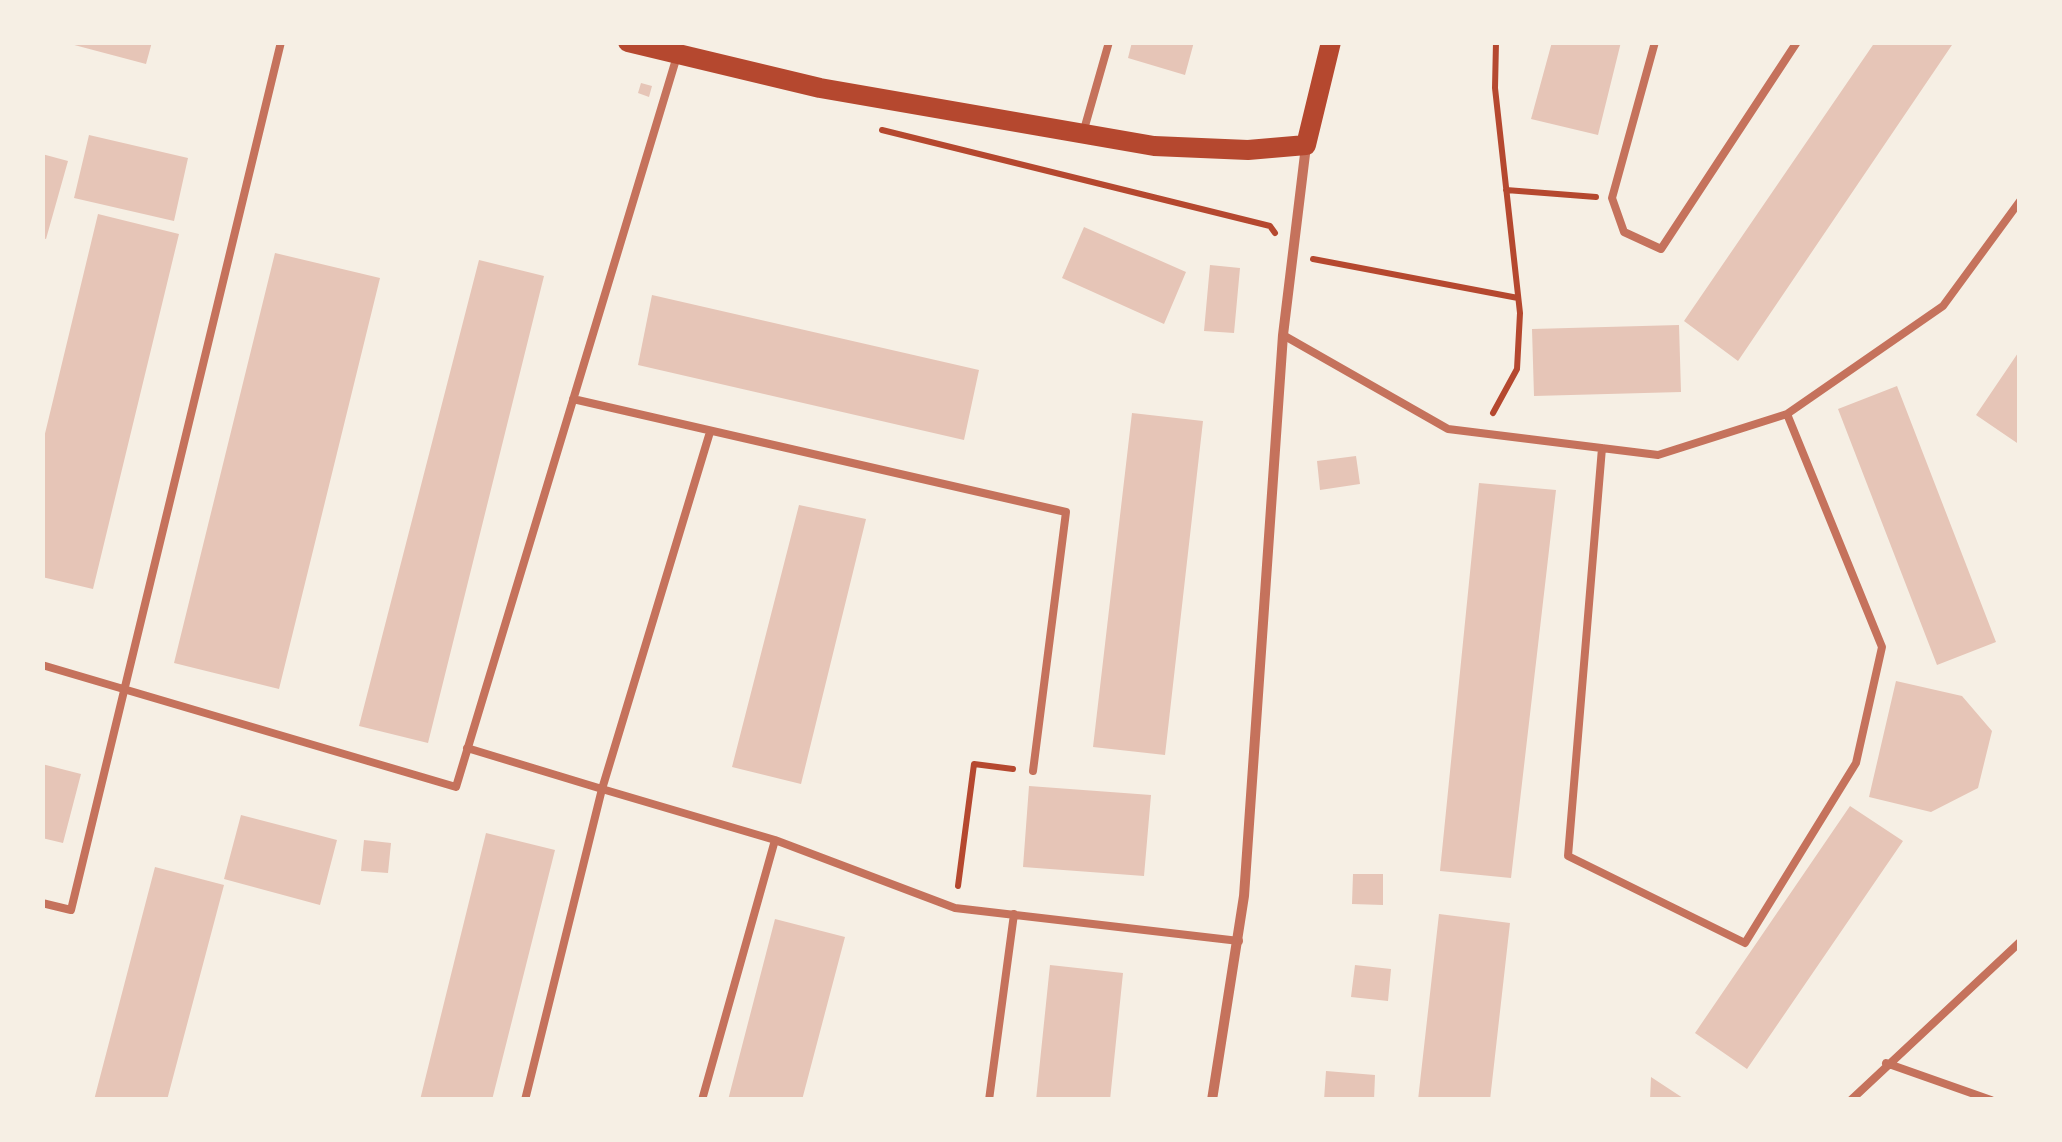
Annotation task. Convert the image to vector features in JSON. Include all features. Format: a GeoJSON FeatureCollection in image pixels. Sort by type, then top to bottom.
{"type":"FeatureCollection","features":[{"type":"Feature","properties":{"kind":"main road"},"geometry":{"type":"LineString","coordinates":[[628,42],[820,88],[1154,146],[1248,150],[1306,145],[1331,42]]}},
{"type":"Feature","properties":{"kind":"street"},"geometry":{"type":"LineString","coordinates":[[1212,1100],[1239,941],[1282,335],[1306,145]]}},
{"type":"Feature","properties":{"kind":"lane"},"geometry":{"type":"LineString","coordinates":[[42,902],[72,910],[281,42]]}},
{"type":"Feature","properties":{"kind":"lane"},"geometry":{"type":"LineString","coordinates":[[1083,133],[1109,42]]}},
{"type":"Feature","properties":{"kind":"lane"},"geometry":{"type":"LineString","coordinates":[[1655,42],[1612,198],[1624,232],[1662,249],[1796,42]]}},
{"type":"Feature","properties":{"kind":"lane"},"geometry":{"type":"LineString","coordinates":[[42,665],[456,786],[678,56]]}},
{"type":"Feature","properties":{"kind":"lane"},"geometry":{"type":"LineString","coordinates":[[1282,335],[1448,429],[1658,455],[1787,414],[1943,306],[2020,201]]}},
{"type":"Feature","properties":{"kind":"lane"},"geometry":{"type":"LineString","coordinates":[[574,400],[1066,512],[1033,772]]}},
{"type":"Feature","properties":{"kind":"lane"},"geometry":{"type":"LineString","coordinates":[[1602,448],[1568,856],[1745,943],[1856,763],[1882,647],[1787,414]]}},
{"type":"Feature","properties":{"kind":"lane"},"geometry":{"type":"LineString","coordinates":[[526,1100],[602,789],[710,432]]}},
{"type":"Feature","properties":{"kind":"lane"},"geometry":{"type":"LineString","coordinates":[[467,748],[775,840],[955,908],[1239,941]]}},
{"type":"Feature","properties":{"kind":"lane"},"geometry":{"type":"LineString","coordinates":[[702,1100],[775,840]]}},
{"type":"Feature","properties":{"kind":"lane"},"geometry":{"type":"LineString","coordinates":[[988,1100],[1014,914]]}},
{"type":"Feature","properties":{"kind":"lane"},"geometry":{"type":"LineString","coordinates":[[1850,1100],[2020,942]]}},
{"type":"Feature","properties":{"kind":"lane"},"geometry":{"type":"LineString","coordinates":[[1886,1063],[1991,1100]]}},
{"type":"Feature","properties":{"kind":"path"},"geometry":{"type":"LineString","coordinates":[[1479,433],[1517,369],[1518,298],[1495,88],[1496,42]]}},
{"type":"Feature","properties":{"kind":"path"},"geometry":{"type":"LineString","coordinates":[[864,126],[1270,226],[1276,234],[1275,252],[1518,298]]}},
{"type":"Feature","properties":{"kind":"path"},"geometry":{"type":"LineString","coordinates":[[1506,190],[1612,198]]}},
{"type":"Feature","properties":{"kind":"path"},"geometry":{"type":"LineString","coordinates":[[955,908],[974,764],[1033,772]]}},
{"type":"Feature","properties":{"kind":"building"},"geometry":{"type":"Polygon","coordinates":[[[63,42],[152,42],[146,64],[63,42]]]}},
{"type":"Feature","properties":{"kind":"building"},"geometry":{"type":"Polygon","coordinates":[[[1132,42],[1194,42],[1185,75],[1128,58],[1132,42]]]}},
{"type":"Feature","properties":{"kind":"building"},"geometry":{"type":"Polygon","coordinates":[[[1552,42],[1621,42],[1598,135],[1531,119],[1552,42]]]}},
{"type":"Feature","properties":{"kind":"building"},"geometry":{"type":"Polygon","coordinates":[[[1875,42],[1954,42],[1738,361],[1684,321],[1875,42]]]}},
{"type":"Feature","properties":{"kind":"building"},"geometry":{"type":"Polygon","coordinates":[[[641,83],[652,86],[649,97],[638,93],[641,83]]]}},
{"type":"Feature","properties":{"kind":"building"},"geometry":{"type":"Polygon","coordinates":[[[89,135],[188,158],[174,221],[74,198],[89,135]]]}},
{"type":"Feature","properties":{"kind":"building"},"geometry":{"type":"Polygon","coordinates":[[[42,154],[68,161],[46,239],[42,238],[42,154]]]}},
{"type":"Feature","properties":{"kind":"building"},"geometry":{"type":"Polygon","coordinates":[[[98,214],[179,234],[93,589],[42,577],[42,446],[98,214]]]}},
{"type":"Feature","properties":{"kind":"building"},"geometry":{"type":"Polygon","coordinates":[[[1084,227],[1186,272],[1164,324],[1062,278],[1084,227]]]}},
{"type":"Feature","properties":{"kind":"building"},"geometry":{"type":"Polygon","coordinates":[[[275,253],[380,278],[279,689],[174,663],[275,253]]]}},
{"type":"Feature","properties":{"kind":"building"},"geometry":{"type":"Polygon","coordinates":[[[479,260],[544,276],[428,743],[359,726],[479,260]]]}},
{"type":"Feature","properties":{"kind":"building"},"geometry":{"type":"Polygon","coordinates":[[[1210,265],[1240,268],[1234,333],[1204,331],[1210,265]]]}},
{"type":"Feature","properties":{"kind":"building"},"geometry":{"type":"Polygon","coordinates":[[[652,295],[979,370],[964,440],[638,365],[652,295]]]}},
{"type":"Feature","properties":{"kind":"building"},"geometry":{"type":"Polygon","coordinates":[[[1679,325],[1681,392],[1534,396],[1532,329],[1679,325]]]}},
{"type":"Feature","properties":{"kind":"building"},"geometry":{"type":"Polygon","coordinates":[[[2020,350],[2020,445],[1976,415],[2020,350]]]}},
{"type":"Feature","properties":{"kind":"building"},"geometry":{"type":"Polygon","coordinates":[[[1897,386],[1996,642],[1937,665],[1838,409],[1897,386]]]}},
{"type":"Feature","properties":{"kind":"building"},"geometry":{"type":"Polygon","coordinates":[[[1132,413],[1203,421],[1165,755],[1093,747],[1132,413]]]}},
{"type":"Feature","properties":{"kind":"building"},"geometry":{"type":"Polygon","coordinates":[[[1356,456],[1360,484],[1320,490],[1317,461],[1356,456]]]}},
{"type":"Feature","properties":{"kind":"building"},"geometry":{"type":"Polygon","coordinates":[[[1479,483],[1556,490],[1511,878],[1440,871],[1479,483]]]}},
{"type":"Feature","properties":{"kind":"building"},"geometry":{"type":"Polygon","coordinates":[[[799,505],[866,519],[801,784],[732,767],[799,505]]]}},
{"type":"Feature","properties":{"kind":"building"},"geometry":{"type":"Polygon","coordinates":[[[1896,681],[1962,696],[1992,731],[1978,788],[1931,812],[1869,797],[1896,681]]]}},
{"type":"Feature","properties":{"kind":"building"},"geometry":{"type":"Polygon","coordinates":[[[42,764],[81,774],[63,843],[42,838],[42,764]]]}},
{"type":"Feature","properties":{"kind":"building"},"geometry":{"type":"Polygon","coordinates":[[[1029,786],[1151,795],[1144,876],[1023,867],[1029,786]]]}},
{"type":"Feature","properties":{"kind":"building"},"geometry":{"type":"Polygon","coordinates":[[[1850,806],[1903,841],[1747,1069],[1695,1033],[1850,806]]]}},
{"type":"Feature","properties":{"kind":"building"},"geometry":{"type":"Polygon","coordinates":[[[241,815],[337,840],[320,905],[224,879],[241,815]]]}},
{"type":"Feature","properties":{"kind":"building"},"geometry":{"type":"Polygon","coordinates":[[[486,833],[555,850],[492,1100],[420,1100],[486,833]]]}},
{"type":"Feature","properties":{"kind":"building"},"geometry":{"type":"Polygon","coordinates":[[[364,840],[391,843],[388,873],[361,871],[364,840]]]}},
{"type":"Feature","properties":{"kind":"building"},"geometry":{"type":"Polygon","coordinates":[[[155,867],[224,885],[167,1100],[94,1100],[155,867]]]}},
{"type":"Feature","properties":{"kind":"building"},"geometry":{"type":"Polygon","coordinates":[[[1353,874],[1383,874],[1383,905],[1352,904],[1353,874]]]}},
{"type":"Feature","properties":{"kind":"building"},"geometry":{"type":"Polygon","coordinates":[[[1439,914],[1510,923],[1490,1100],[1418,1100],[1439,914]]]}},
{"type":"Feature","properties":{"kind":"building"},"geometry":{"type":"Polygon","coordinates":[[[775,919],[845,937],[802,1100],[728,1100],[775,919]]]}},
{"type":"Feature","properties":{"kind":"building"},"geometry":{"type":"Polygon","coordinates":[[[1050,965],[1123,973],[1110,1100],[1036,1100],[1050,965]]]}},
{"type":"Feature","properties":{"kind":"building"},"geometry":{"type":"Polygon","coordinates":[[[1355,965],[1391,969],[1388,1001],[1351,997],[1355,965]]]}},
{"type":"Feature","properties":{"kind":"building"},"geometry":{"type":"Polygon","coordinates":[[[1326,1071],[1375,1075],[1374,1100],[1324,1100],[1326,1071]]]}},
{"type":"Feature","properties":{"kind":"building"},"geometry":{"type":"Polygon","coordinates":[[[1651,1077],[1686,1100],[1650,1100],[1651,1077]]]}}]}
